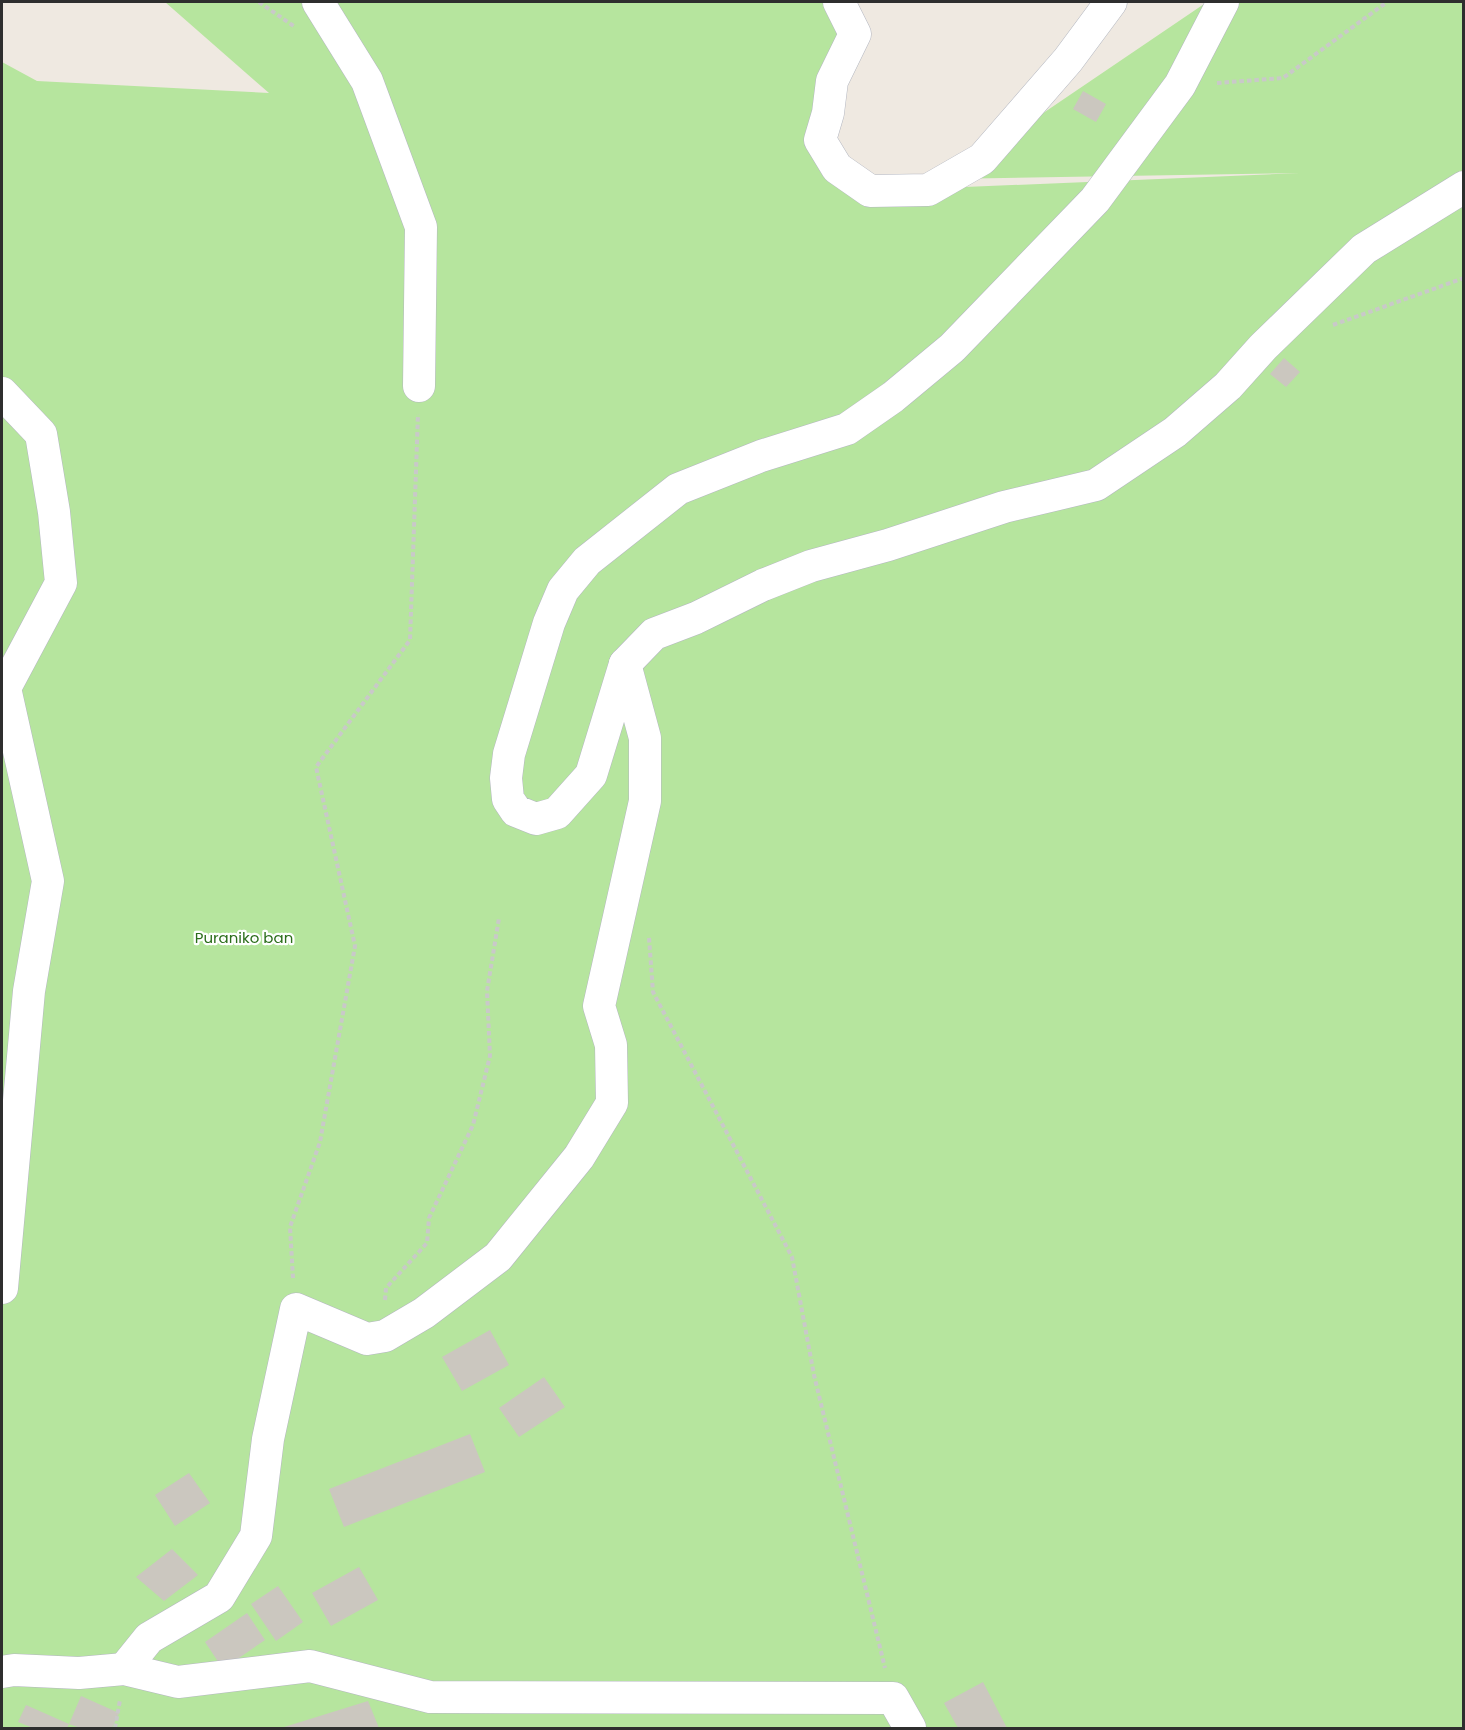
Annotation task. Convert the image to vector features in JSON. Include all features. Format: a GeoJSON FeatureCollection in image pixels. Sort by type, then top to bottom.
{"type":"FeatureCollection","features":[{"type":"Feature","properties":{"kind":"street"},"geometry":{"type":"LineString","coordinates":[[318,2],[368,81],[421,227],[419,386]]}},
{"type":"Feature","properties":{"kind":"street"},"geometry":{"type":"LineString","coordinates":[[839,2],[855,34],[832,81],[828,113],[820,140],[837,168],[870,191],[928,190],[982,159],[1068,60],[1111,2]]}},
{"type":"Feature","properties":{"kind":"street"},"geometry":{"type":"LineString","coordinates":[[1223,2],[1180,85],[1095,200],[952,348],[893,397],[847,429],[761,456],[678,489],[587,561],[563,590],[549,623],[509,754],[506,778],[508,798],[516,811],[536,819],[557,813],[591,774],[625,664],[654,634],[696,618],[763,585],[811,566],[1004,507],[1096,485],[1175,432],[1228,386],[1263,347],[1364,249],[1464,187]]}},
{"type":"Feature","properties":{"kind":"street"},"geometry":{"type":"LineString","coordinates":[[2,393],[40,434],[54,512],[61,583],[5,688],[48,881],[30,991],[2,1288]]}},
{"type":"Feature","properties":{"kind":"street"},"geometry":{"type":"LineString","coordinates":[[124,1669],[149,1638],[219,1597],[256,1536],[268,1438],[296,1309],[367,1339],[385,1336],[424,1313],[498,1257],[579,1157],[612,1103],[611,1045],[599,1006],[645,801],[645,738],[625,664]]}},
{"type":"Feature","properties":{"kind":"street"},"geometry":{"type":"LineString","coordinates":[[2,1672],[14,1670],[79,1673],[124,1669],[178,1682],[310,1666],[430,1696],[892,1698],[910,1728]]}},
{"type":"Feature","properties":{"kind":"path"},"geometry":{"type":"LineString","coordinates":[[1180,85],[1283,78],[1387,2]]}},
{"type":"Feature","properties":{"kind":"path"},"geometry":{"type":"LineString","coordinates":[[1329,327],[1464,278]]}},
{"type":"Feature","properties":{"kind":"path"},"geometry":{"type":"LineString","coordinates":[[296,1309],[290,1227],[320,1142],[356,946],[316,767],[410,640],[419,386]]}},
{"type":"Feature","properties":{"kind":"path"},"geometry":{"type":"LineString","coordinates":[[385,1336],[386,1288],[426,1243],[429,1218],[473,1125],[490,1056],[487,990],[499,918]]}},
{"type":"Feature","properties":{"kind":"path"},"geometry":{"type":"LineString","coordinates":[[647,930],[653,992],[792,1257],[814,1375],[892,1698]]}},
{"type":"Feature","properties":{"kind":"green space","name":"Puraniko ban"},"geometry":{"type":"Polygon","coordinates":[[[165,2],[840,2],[855,34],[820,140],[870,191],[1300,173],[946,179],[1207,2],[1463,2],[1463,1728],[2,1728],[2,62],[37,81],[269,93],[165,2]]]}},
{"type":"Feature","properties":{"kind":"building"},"geometry":{"type":"Polygon","coordinates":[[[1083,91],[1106,104],[1096,122],[1073,109],[1083,91]]]}},
{"type":"Feature","properties":{"kind":"building"},"geometry":{"type":"Polygon","coordinates":[[[1284,358],[1300,372],[1286,387],[1270,374],[1284,358]]]}},
{"type":"Feature","properties":{"kind":"building"},"geometry":{"type":"Polygon","coordinates":[[[490,1330],[509,1365],[462,1391],[442,1357],[490,1330]]]}},
{"type":"Feature","properties":{"kind":"building"},"geometry":{"type":"Polygon","coordinates":[[[544,1377],[565,1407],[519,1437],[499,1408],[544,1377]]]}},
{"type":"Feature","properties":{"kind":"building"},"geometry":{"type":"Polygon","coordinates":[[[470,1434],[485,1472],[344,1527],[329,1489],[470,1434]]]}},
{"type":"Feature","properties":{"kind":"building"},"geometry":{"type":"Polygon","coordinates":[[[189,1473],[210,1503],[175,1526],[155,1495],[189,1473]]]}},
{"type":"Feature","properties":{"kind":"building"},"geometry":{"type":"Polygon","coordinates":[[[172,1549],[198,1575],[164,1601],[136,1577],[172,1549]]]}},
{"type":"Feature","properties":{"kind":"building"},"geometry":{"type":"Polygon","coordinates":[[[359,1567],[378,1600],[331,1626],[312,1593],[359,1567]]]}},
{"type":"Feature","properties":{"kind":"building"},"geometry":{"type":"Polygon","coordinates":[[[278,1586],[303,1622],[276,1641],[251,1604],[278,1586]]]}},
{"type":"Feature","properties":{"kind":"building"},"geometry":{"type":"Polygon","coordinates":[[[247,1613],[265,1640],[223,1669],[205,1642],[247,1613]]]}},
{"type":"Feature","properties":{"kind":"building"},"geometry":{"type":"Polygon","coordinates":[[[983,1682],[1007,1728],[958,1728],[944,1703],[983,1682]]]}},
{"type":"Feature","properties":{"kind":"building"},"geometry":{"type":"Polygon","coordinates":[[[81,1696],[119,1713],[112,1728],[80,1728],[69,1724],[81,1696]]]}},
{"type":"Feature","properties":{"kind":"building"},"geometry":{"type":"Polygon","coordinates":[[[368,1701],[379,1728],[281,1728],[368,1701]]]}},
{"type":"Feature","properties":{"kind":"building"},"geometry":{"type":"Polygon","coordinates":[[[26,1705],[69,1724],[67,1728],[33,1728],[18,1722],[26,1705]]]}}]}
